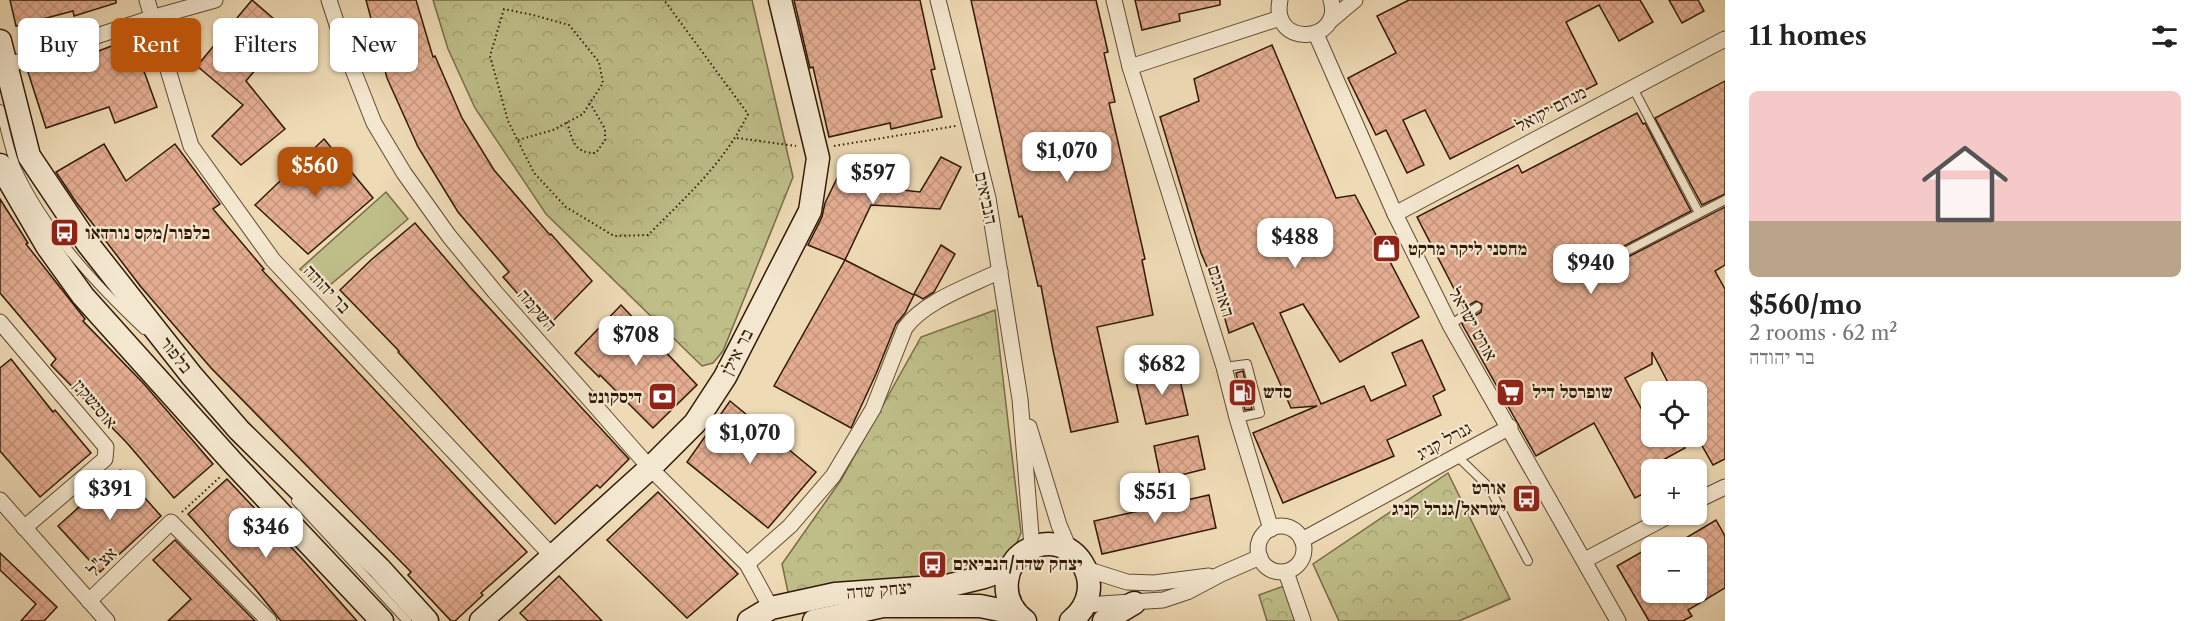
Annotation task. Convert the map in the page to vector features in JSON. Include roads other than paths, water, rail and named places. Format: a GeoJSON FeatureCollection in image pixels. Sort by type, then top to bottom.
{"type":"FeatureCollection","features":[{"type":"Feature","properties":{"kind":"street","name":"בר יהודה"},"geometry":{"type":"LineString","coordinates":[[147,0],[151,18]]}},
{"type":"Feature","properties":{"kind":"street"},"geometry":{"type":"LineString","coordinates":[[151,18],[215,0]]}},
{"type":"Feature","properties":{"kind":"street","name":"השקמה"},"geometry":{"type":"LineString","coordinates":[[329,0],[346,52],[374,123],[404,173],[449,236],[495,292],[650,468],[747,564],[771,608]]}},
{"type":"Feature","properties":{"kind":"street","name":"בר אילן"},"geometry":{"type":"LineString","coordinates":[[481,621],[650,468],[695,423],[725,377],[810,212],[818,158],[780,0]]}},
{"type":"Feature","properties":{"kind":"street","name":"הנביאים"},"geometry":{"type":"LineString","coordinates":[[938,0],[988,198],[1020,399],[1032,547]]}},
{"type":"Feature","properties":{"kind":"street","name":"האורגים"},"geometry":{"type":"LineString","coordinates":[[1114,0],[1130,67],[1224,367],[1271,529]]}},
{"type":"Feature","properties":{"kind":"street"},"geometry":{"type":"LineString","coordinates":[[1280,0],[1280,18],[1284,25],[1299,34],[1316,34],[1321,31],[1355,0]]}},
{"type":"Feature","properties":{"kind":"street"},"geometry":{"type":"LineString","coordinates":[[1330,21],[1333,13],[1331,0]]}},
{"type":"Feature","properties":{"kind":"street"},"geometry":{"type":"LineString","coordinates":[[1130,67],[1280,18]]}},
{"type":"Feature","properties":{"kind":"street"},"geometry":{"type":"LineString","coordinates":[[3,68],[111,32]]}},
{"type":"Feature","properties":{"kind":"street","name":"אורט ישראל"},"geometry":{"type":"LineString","coordinates":[[1316,34],[1395,214],[1450,325],[1510,427],[1618,621]]}},
{"type":"Feature","properties":{"kind":"street","name":"מנחם יקואל"},"geometry":{"type":"LineString","coordinates":[[1395,214],[1725,39]]}},
{"type":"Feature","properties":{"kind":"street","name":"בלפור"},"geometry":{"type":"LineString","coordinates":[[0,41],[9,165],[47,246],[83,296],[234,464],[382,621]]}},
{"type":"Feature","properties":{"kind":"street","name":"בר יהודה"},"geometry":{"type":"LineString","coordinates":[[168,72],[191,146],[273,260],[553,557]]}},
{"type":"Feature","properties":{"kind":"street","name":"בלפור"},"geometry":{"type":"LineString","coordinates":[[9,165],[88,244],[192,376],[239,430],[379,568],[427,621]]}},
{"type":"Feature","properties":{"kind":"street"},"geometry":{"type":"LineString","coordinates":[[747,564],[790,526],[833,476],[873,409],[905,328],[912,318],[928,307],[1000,271]]}},
{"type":"Feature","properties":{"kind":"street","name":"אוסישקין"},"geometry":{"type":"LineString","coordinates":[[0,322],[106,447],[105,459],[24,528]]}},
{"type":"Feature","properties":{"kind":"street","name":"הנביאים"},"geometry":{"type":"LineString","coordinates":[[1020,399],[1059,525],[1070,550]]}},
{"type":"Feature","properties":{"kind":"street","name":"גנרל קניג"},"geometry":{"type":"LineString","coordinates":[[1302,540],[1510,427]]}},
{"type":"Feature","properties":{"kind":"street"},"geometry":{"type":"LineString","coordinates":[[1707,496],[1725,487]]}},
{"type":"Feature","properties":{"kind":"street"},"geometry":{"type":"LineString","coordinates":[[0,500],[106,621]]}},
{"type":"Feature","properties":{"kind":"street","name":"אצ\"ל"},"geometry":{"type":"LineString","coordinates":[[88,601],[171,522],[269,621]]}},
{"type":"Feature","properties":{"kind":"street"},"geometry":{"type":"LineString","coordinates":[[1585,560],[1651,525]]}},
{"type":"Feature","properties":{"kind":"street"},"geometry":{"type":"LineString","coordinates":[[1283,526],[1289,528],[1295,531],[1302,540],[1304,547],[1302,559],[1298,565],[1286,572],[1267,568],[1260,557],[1260,541],[1271,529],[1283,526]]}},
{"type":"Feature","properties":{"kind":"street"},"geometry":{"type":"LineString","coordinates":[[1020,617],[1010,603],[1006,592],[1010,568],[1032,547],[1051,545],[1070,550],[1080,559],[1086,569],[1090,582],[1089,594],[1075,617]]}},
{"type":"Feature","properties":{"kind":"street"},"geometry":{"type":"LineString","coordinates":[[1075,617],[1134,603],[1163,600],[1187,592],[1260,557]]}},
{"type":"Feature","properties":{"kind":"street","name":"יצחק שדה"},"geometry":{"type":"LineString","coordinates":[[749,621],[771,608],[835,594],[947,586],[1010,568]]}},
{"type":"Feature","properties":{"kind":"street"},"geometry":{"type":"LineString","coordinates":[[1086,569],[1127,582],[1154,583],[1221,574]]}},
{"type":"Feature","properties":{"kind":"street"},"geometry":{"type":"LineString","coordinates":[[1286,572],[1303,621]]}},
{"type":"Feature","properties":{"kind":"street"},"geometry":{"type":"LineString","coordinates":[[1104,621],[1134,603]]}},
{"type":"Feature","properties":{"kind":"street","name":"יצחק שדה"},"geometry":{"type":"LineString","coordinates":[[814,621],[884,606],[980,606],[1020,617]]}},
{"type":"Feature","properties":{"kind":"lane"},"geometry":{"type":"LineString","coordinates":[[1633,87],[1699,213]]}},
{"type":"Feature","properties":{"kind":"lane"},"geometry":{"type":"LineString","coordinates":[[0,109],[9,165],[60,238],[102,289],[192,376]]}},
{"type":"Feature","properties":{"kind":"lane"},"geometry":{"type":"LineString","coordinates":[[34,200],[47,246]]}},
{"type":"Feature","properties":{"kind":"lane"},"geometry":{"type":"LineString","coordinates":[[1627,251],[1725,200]]}},
{"type":"Feature","properties":{"kind":"lane"},"geometry":{"type":"LineString","coordinates":[[1450,325],[1477,307]]}},
{"type":"Feature","properties":{"kind":"lane"},"geometry":{"type":"LineString","coordinates":[[1224,367],[1247,364],[1260,413],[1237,418]]}},
{"type":"Feature","properties":{"kind":"lane"},"geometry":{"type":"LineString","coordinates":[[239,430],[284,486]]}},
{"type":"Feature","properties":{"kind":"lane"},"geometry":{"type":"LineString","coordinates":[[1456,456],[1489,487],[1528,561]]}},
{"type":"Feature","properties":{"kind":"lane"},"geometry":{"type":"LineString","coordinates":[[291,495],[407,621]]}},
{"type":"Feature","properties":{"kind":"place","name":"בלפור/מקס נורדאו"},"geometry":{"type":"Point","coordinates":[64,233]}},
{"type":"Feature","properties":{"kind":"place","name":"מחסני ליקר מרקט"},"geometry":{"type":"Point","coordinates":[1387,249]}},
{"type":"Feature","properties":{"kind":"place","name":"סדש"},"geometry":{"type":"Point","coordinates":[1242,392]}},
{"type":"Feature","properties":{"kind":"place","name":"שופרסל דיל"},"geometry":{"type":"Point","coordinates":[1511,392]}},
{"type":"Feature","properties":{"kind":"place","name":"דיסקונט"},"geometry":{"type":"Point","coordinates":[663,397]}},
{"type":"Feature","properties":{"kind":"place","name":"אורט ישראל/גנרל קניג"},"geometry":{"type":"Point","coordinates":[1527,498]}},
{"type":"Feature","properties":{"kind":"place","name":"יצחק שדה/הנביאים"},"geometry":{"type":"Point","coordinates":[932,564]}}]}
